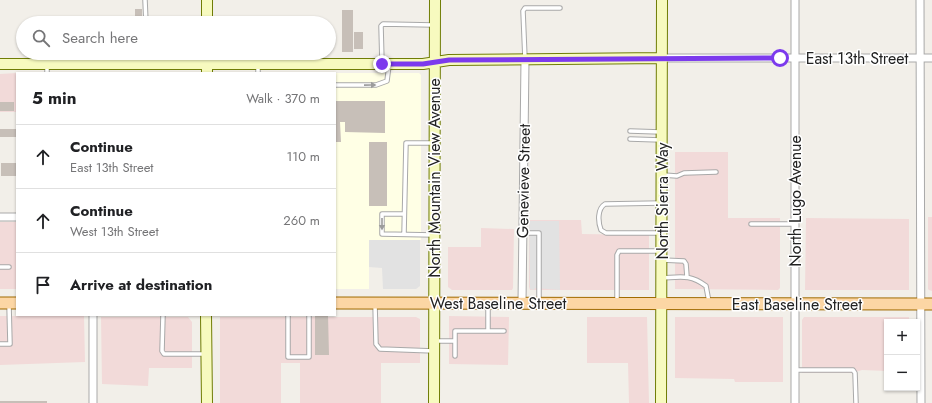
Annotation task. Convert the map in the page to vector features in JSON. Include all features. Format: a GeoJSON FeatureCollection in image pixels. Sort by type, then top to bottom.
{"type":"FeatureCollection","features":[{"type":"Feature","properties":{"kind":"main road","name":"West Baseline Street"},"geometry":{"type":"LineString","coordinates":[[336,303],[661,303]]}},
{"type":"Feature","properties":{"kind":"main road","name":"East Baseline Street"},"geometry":{"type":"LineString","coordinates":[[661,303],[932,304]]}},
{"type":"Feature","properties":{"kind":"street"},"geometry":{"type":"LineString","coordinates":[[207,0],[207,16]]}},
{"type":"Feature","properties":{"kind":"street","name":"North Mountain View Avenue"},"geometry":{"type":"LineString","coordinates":[[434,403],[435,0]]}},
{"type":"Feature","properties":{"kind":"street","name":"North Sierra Way"},"geometry":{"type":"LineString","coordinates":[[662,0],[662,403]]}},
{"type":"Feature","properties":{"kind":"street","name":"North Lugo Avenue"},"geometry":{"type":"LineString","coordinates":[[795,0],[795,403]]}},
{"type":"Feature","properties":{"kind":"street"},"geometry":{"type":"LineString","coordinates":[[920,0],[921,403]]}},
{"type":"Feature","properties":{"kind":"street"},"geometry":{"type":"LineString","coordinates":[[0,64],[47,69],[146,64],[207,69],[423,64],[449,60],[662,58]]}},
{"type":"Feature","properties":{"kind":"street","name":"East 13th Street"},"geometry":{"type":"LineString","coordinates":[[662,58],[932,58]]}},
{"type":"Feature","properties":{"kind":"street","name":"Genevieve Street"},"geometry":{"type":"LineString","coordinates":[[522,303],[525,60]]}},
{"type":"Feature","properties":{"kind":"street"},"geometry":{"type":"LineString","coordinates":[[0,217],[16,217]]}},
{"type":"Feature","properties":{"kind":"street"},"geometry":{"type":"LineString","coordinates":[[93,316],[93,403]]}},
{"type":"Feature","properties":{"kind":"street"},"geometry":{"type":"LineString","coordinates":[[206,316],[207,403]]}},
{"type":"Feature","properties":{"kind":"lane"},"geometry":{"type":"LineString","coordinates":[[145,0],[146,16]]}},
{"type":"Feature","properties":{"kind":"lane"},"geometry":{"type":"LineString","coordinates":[[525,60],[523,11],[525,8],[560,8]]}},
{"type":"Feature","properties":{"kind":"lane"},"geometry":{"type":"LineString","coordinates":[[336,85],[376,85],[387,80],[381,26],[383,24],[435,25]]}},
{"type":"Feature","properties":{"kind":"lane"},"geometry":{"type":"LineString","coordinates":[[630,131],[662,136]]}},
{"type":"Feature","properties":{"kind":"lane"},"geometry":{"type":"LineString","coordinates":[[630,139],[662,136]]}},
{"type":"Feature","properties":{"kind":"lane"},"geometry":{"type":"LineString","coordinates":[[404,234],[406,143],[434,143]]}},
{"type":"Feature","properties":{"kind":"lane"},"geometry":{"type":"LineString","coordinates":[[662,175],[677,176],[684,173],[716,172]]}},
{"type":"Feature","properties":{"kind":"lane"},"geometry":{"type":"LineString","coordinates":[[662,203],[604,204],[600,210],[599,223],[602,230],[606,233],[662,233]]}},
{"type":"Feature","properties":{"kind":"lane"},"geometry":{"type":"LineString","coordinates":[[404,214],[382,214],[382,234],[434,235]]}},
{"type":"Feature","properties":{"kind":"lane"},"geometry":{"type":"LineString","coordinates":[[751,224],[795,224]]}},
{"type":"Feature","properties":{"kind":"lane"},"geometry":{"type":"LineString","coordinates":[[523,233],[539,233],[539,303]]}},
{"type":"Feature","properties":{"kind":"lane"},"geometry":{"type":"LineString","coordinates":[[617,303],[617,255],[619,251],[662,255],[684,261],[686,264],[687,277]]}},
{"type":"Feature","properties":{"kind":"lane"},"geometry":{"type":"LineString","coordinates":[[0,267],[9,267]]}},
{"type":"Feature","properties":{"kind":"lane"},"geometry":{"type":"LineString","coordinates":[[662,278],[687,277],[696,279],[706,286],[709,303]]}},
{"type":"Feature","properties":{"kind":"lane"},"geometry":{"type":"LineString","coordinates":[[375,303],[376,344],[380,349],[434,346],[455,341]]}},
{"type":"Feature","properties":{"kind":"lane"},"geometry":{"type":"LineString","coordinates":[[488,303],[488,331]]}},
{"type":"Feature","properties":{"kind":"lane"},"geometry":{"type":"LineString","coordinates":[[0,344],[10,344],[9,304]]}},
{"type":"Feature","properties":{"kind":"lane"},"geometry":{"type":"LineString","coordinates":[[163,316],[162,351],[164,354],[206,354]]}},
{"type":"Feature","properties":{"kind":"lane"},"geometry":{"type":"LineString","coordinates":[[288,316],[288,357],[309,358],[309,316]]}},
{"type":"Feature","properties":{"kind":"lane"},"geometry":{"type":"LineString","coordinates":[[455,356],[455,331],[504,331]]}},
{"type":"Feature","properties":{"kind":"lane"},"geometry":{"type":"LineString","coordinates":[[795,370],[853,370],[855,373],[856,403]]}},
{"type":"Feature","properties":{"kind":"shaded area"},"geometry":{"type":"Polygon","coordinates":[[[16,73],[16,112],[0,112],[0,74],[16,73]]]}},
{"type":"Feature","properties":{"kind":"shaded area"},"geometry":{"type":"Polygon","coordinates":[[[336,73],[419,73],[421,75],[421,240],[369,240],[369,289],[336,289],[336,73]]]}},
{"type":"Feature","properties":{"kind":"shaded area"},"geometry":{"type":"Polygon","coordinates":[[[675,152],[728,152],[728,218],[780,218],[780,288],[778,290],[675,289],[675,152]]]}},
{"type":"Feature","properties":{"kind":"shaded area"},"geometry":{"type":"Polygon","coordinates":[[[928,217],[932,217],[932,291],[928,289],[928,217]]]}},
{"type":"Feature","properties":{"kind":"shaded area"},"geometry":{"type":"Polygon","coordinates":[[[806,218],[909,219],[909,290],[805,290],[806,218]]]}},
{"type":"Feature","properties":{"kind":"shaded area"},"geometry":{"type":"Polygon","coordinates":[[[529,220],[581,220],[582,234],[649,235],[649,290],[530,290],[529,220]]]}},
{"type":"Feature","properties":{"kind":"shaded area"},"geometry":{"type":"Polygon","coordinates":[[[529,221],[559,221],[560,290],[530,289],[529,221]]]}},
{"type":"Feature","properties":{"kind":"shaded area"},"geometry":{"type":"Polygon","coordinates":[[[0,222],[16,222],[16,289],[0,289],[0,222]]]}},
{"type":"Feature","properties":{"kind":"shaded area"},"geometry":{"type":"Polygon","coordinates":[[[481,228],[514,229],[512,290],[452,290],[448,287],[448,247],[481,247],[481,228]]]}},
{"type":"Feature","properties":{"kind":"shaded area"},"geometry":{"type":"Polygon","coordinates":[[[369,240],[420,240],[420,286],[416,289],[383,289],[382,268],[369,267],[369,240]]]}},
{"type":"Feature","properties":{"kind":"shaded area"},"geometry":{"type":"Polygon","coordinates":[[[0,316],[84,316],[85,362],[0,365],[0,316]]]}},
{"type":"Feature","properties":{"kind":"shaded area"},"geometry":{"type":"Polygon","coordinates":[[[449,316],[509,317],[508,365],[449,364],[449,316]]]}},
{"type":"Feature","properties":{"kind":"shaded area"},"geometry":{"type":"Polygon","coordinates":[[[101,317],[188,317],[192,322],[192,368],[149,368],[148,386],[102,384],[101,317]]]}},
{"type":"Feature","properties":{"kind":"shaded area"},"geometry":{"type":"Polygon","coordinates":[[[220,317],[416,317],[420,319],[420,363],[381,363],[381,403],[300,403],[300,363],[281,363],[281,403],[220,403],[220,317]]]}},
{"type":"Feature","properties":{"kind":"shaded area"},"geometry":{"type":"Polygon","coordinates":[[[587,317],[647,317],[649,403],[629,403],[628,363],[587,363],[587,317]]]}},
{"type":"Feature","properties":{"kind":"shaded area"},"geometry":{"type":"Polygon","coordinates":[[[675,317],[783,317],[783,382],[735,382],[734,379],[675,378],[675,317]]]}},
{"type":"Feature","properties":{"kind":"shaded area"},"geometry":{"type":"Polygon","coordinates":[[[804,317],[909,317],[909,319],[884,319],[884,371],[862,370],[852,373],[802,373],[802,320],[804,317]]]}},
{"type":"Feature","properties":{"kind":"building"},"geometry":{"type":"Polygon","coordinates":[[[135,9],[142,9],[142,16],[135,16],[135,9]]]}},
{"type":"Feature","properties":{"kind":"building"},"geometry":{"type":"Polygon","coordinates":[[[342,10],[353,10],[353,52],[342,52],[342,10]]]}},
{"type":"Feature","properties":{"kind":"building"},"geometry":{"type":"Polygon","coordinates":[[[354,32],[363,32],[363,49],[354,49],[354,32]]]}},
{"type":"Feature","properties":{"kind":"building"},"geometry":{"type":"Polygon","coordinates":[[[336,101],[385,101],[385,133],[345,132],[345,122],[340,122],[341,142],[336,142],[336,101]]]}},
{"type":"Feature","properties":{"kind":"building"},"geometry":{"type":"Polygon","coordinates":[[[0,102],[14,102],[14,111],[0,111],[0,102]]]}},
{"type":"Feature","properties":{"kind":"building"},"geometry":{"type":"Polygon","coordinates":[[[0,129],[16,129],[16,137],[0,137],[0,129]]]}},
{"type":"Feature","properties":{"kind":"building"},"geometry":{"type":"Polygon","coordinates":[[[369,142],[387,142],[387,206],[369,206],[369,142]]]}},
{"type":"Feature","properties":{"kind":"building"},"geometry":{"type":"Polygon","coordinates":[[[1,163],[16,163],[16,176],[1,176],[1,163]]]}},
{"type":"Feature","properties":{"kind":"building"},"geometry":{"type":"Polygon","coordinates":[[[315,316],[328,316],[329,355],[315,355],[315,316]]]}},
{"type":"Feature","properties":{"kind":"building"},"geometry":{"type":"Polygon","coordinates":[[[0,401],[47,401],[47,403],[0,403],[0,401]]]}},
{"type":"Feature","properties":{"kind":"route"},"geometry":{"type":"LineString","coordinates":[[382,64],[423,64],[449,60],[780,58]]}}]}
